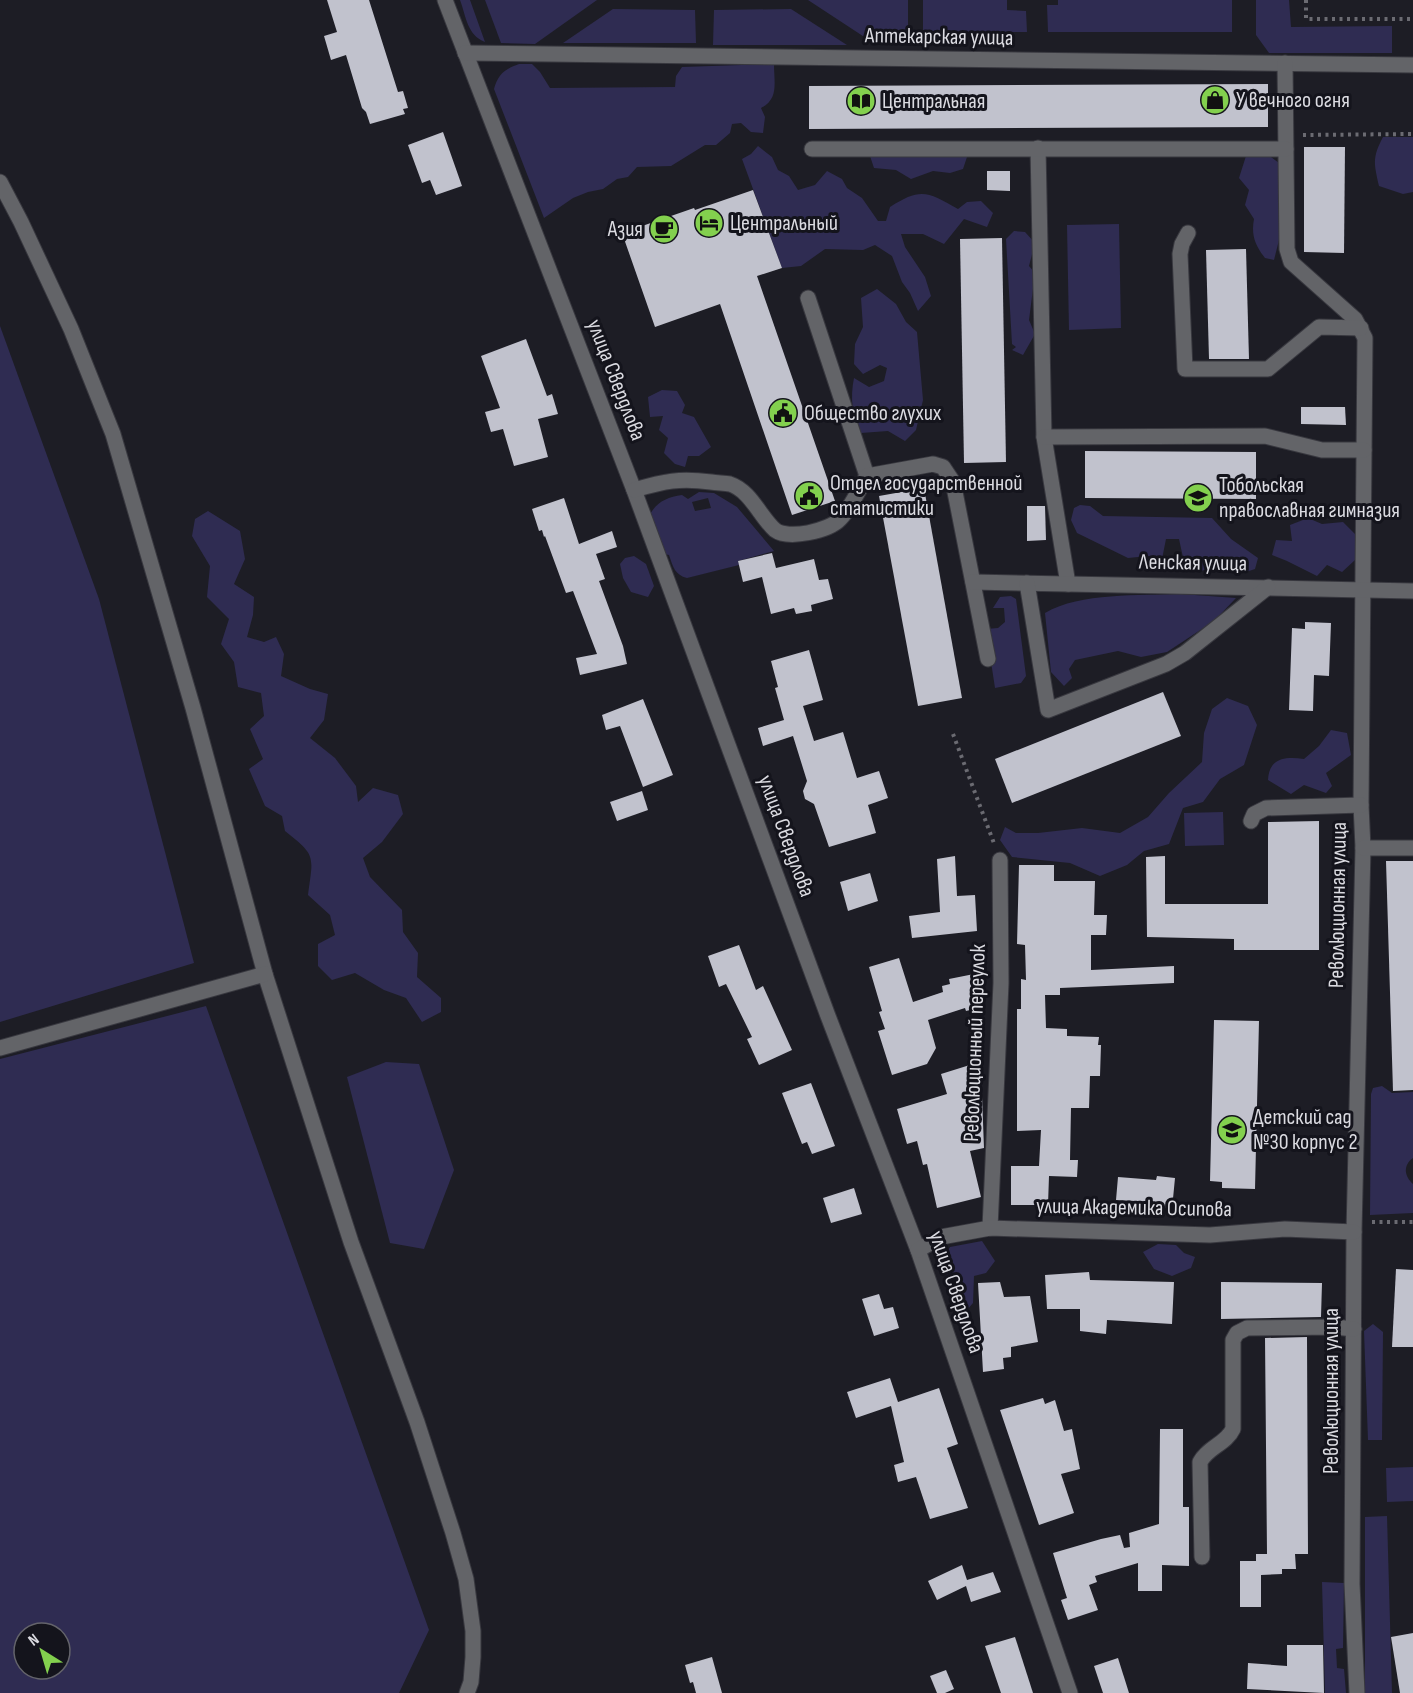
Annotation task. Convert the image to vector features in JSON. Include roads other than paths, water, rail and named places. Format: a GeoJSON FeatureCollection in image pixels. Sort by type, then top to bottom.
{"type":"FeatureCollection","features":[{"type":"Feature","properties":{"kind":"street","name":"улица Свердлова"},"geometry":{"type":"LineString","coordinates":[[445,0],[634,490],[828,1016],[918,1250],[1070,1693]]}},
{"type":"Feature","properties":{"kind":"street","name":"Аптекарская улица"},"geometry":{"type":"LineString","coordinates":[[465,53],[1413,65]]}},
{"type":"Feature","properties":{"kind":"street"},"geometry":{"type":"LineString","coordinates":[[1285,63],[1287,249],[1291,262],[1355,319],[1361,328]]}},
{"type":"Feature","properties":{"kind":"street"},"geometry":{"type":"LineString","coordinates":[[812,149],[1038,148],[1286,142]]}},
{"type":"Feature","properties":{"kind":"street"},"geometry":{"type":"LineString","coordinates":[[1038,148],[1044,437],[1068,584]]}},
{"type":"Feature","properties":{"kind":"street"},"geometry":{"type":"LineString","coordinates":[[0,182],[71,329],[113,434],[193,708],[265,974],[351,1242],[417,1422],[466,1579],[473,1630],[473,1657],[468,1693]]}},
{"type":"Feature","properties":{"kind":"street"},"geometry":{"type":"LineString","coordinates":[[1188,233],[1180,254],[1185,369],[1268,369],[1319,327],[1361,328]]}},
{"type":"Feature","properties":{"kind":"street"},"geometry":{"type":"LineString","coordinates":[[807,298],[867,476]]}},
{"type":"Feature","properties":{"kind":"street","name":"Революционная улица"},"geometry":{"type":"LineString","coordinates":[[1357,1693],[1352,1584],[1354,1227],[1363,848],[1361,805],[1365,338],[1361,328]]}},
{"type":"Feature","properties":{"kind":"street"},"geometry":{"type":"LineString","coordinates":[[1044,437],[1265,436],[1322,450],[1364,450]]}},
{"type":"Feature","properties":{"kind":"street"},"geometry":{"type":"LineString","coordinates":[[634,490],[667,480],[686,479],[729,484],[748,497],[776,530],[784,535],[794,535],[827,528],[840,520],[867,476],[933,464],[943,467],[950,474],[953,483],[988,660]]}},
{"type":"Feature","properties":{"kind":"street","name":"Ленская улица"},"geometry":{"type":"LineString","coordinates":[[973,582],[1413,591]]}},
{"type":"Feature","properties":{"kind":"street"},"geometry":{"type":"LineString","coordinates":[[1027,583],[1048,710],[1166,664],[1185,652],[1268,587]]}},
{"type":"Feature","properties":{"kind":"street"},"geometry":{"type":"LineString","coordinates":[[1251,822],[1254,814],[1266,808],[1361,805]]}},
{"type":"Feature","properties":{"kind":"street"},"geometry":{"type":"LineString","coordinates":[[1363,848],[1413,848]]}},
{"type":"Feature","properties":{"kind":"street","name":"Революционный переулок"},"geometry":{"type":"LineString","coordinates":[[990,1228],[1001,983],[1000,860]]}},
{"type":"Feature","properties":{"kind":"street"},"geometry":{"type":"LineString","coordinates":[[0,1048],[265,974]]}},
{"type":"Feature","properties":{"kind":"street","name":"улица Академика Осипова"},"geometry":{"type":"LineString","coordinates":[[918,1250],[941,1237],[990,1228],[1210,1235],[1283,1221],[1354,1227]]}},
{"type":"Feature","properties":{"kind":"street"},"geometry":{"type":"LineString","coordinates":[[1202,1557],[1200,1462],[1204,1455],[1229,1437],[1233,1429],[1233,1340],[1237,1333],[1247,1328],[1335,1327],[1354,1329]]}},
{"type":"Feature","properties":{"kind":"place","name":"У вечного огня"},"geometry":{"type":"Point","coordinates":[1215,100]}},
{"type":"Feature","properties":{"kind":"place","name":"Центральная"},"geometry":{"type":"Point","coordinates":[861,101]}},
{"type":"Feature","properties":{"kind":"place","name":"Центральный"},"geometry":{"type":"Point","coordinates":[709,223]}},
{"type":"Feature","properties":{"kind":"place","name":"Азия"},"geometry":{"type":"Point","coordinates":[664,229]}},
{"type":"Feature","properties":{"kind":"place","name":"Общество глухих"},"geometry":{"type":"Point","coordinates":[783,413]}},
{"type":"Feature","properties":{"kind":"place","name":"Отдел государственной статистики"},"geometry":{"type":"Point","coordinates":[809,496]}},
{"type":"Feature","properties":{"kind":"place","name":"Тобольская православная гимназия"},"geometry":{"type":"Point","coordinates":[1198,498]}},
{"type":"Feature","properties":{"kind":"place","name":"Детский сад №30 корпус 2"},"geometry":{"type":"Point","coordinates":[1232,1130]}}]}
